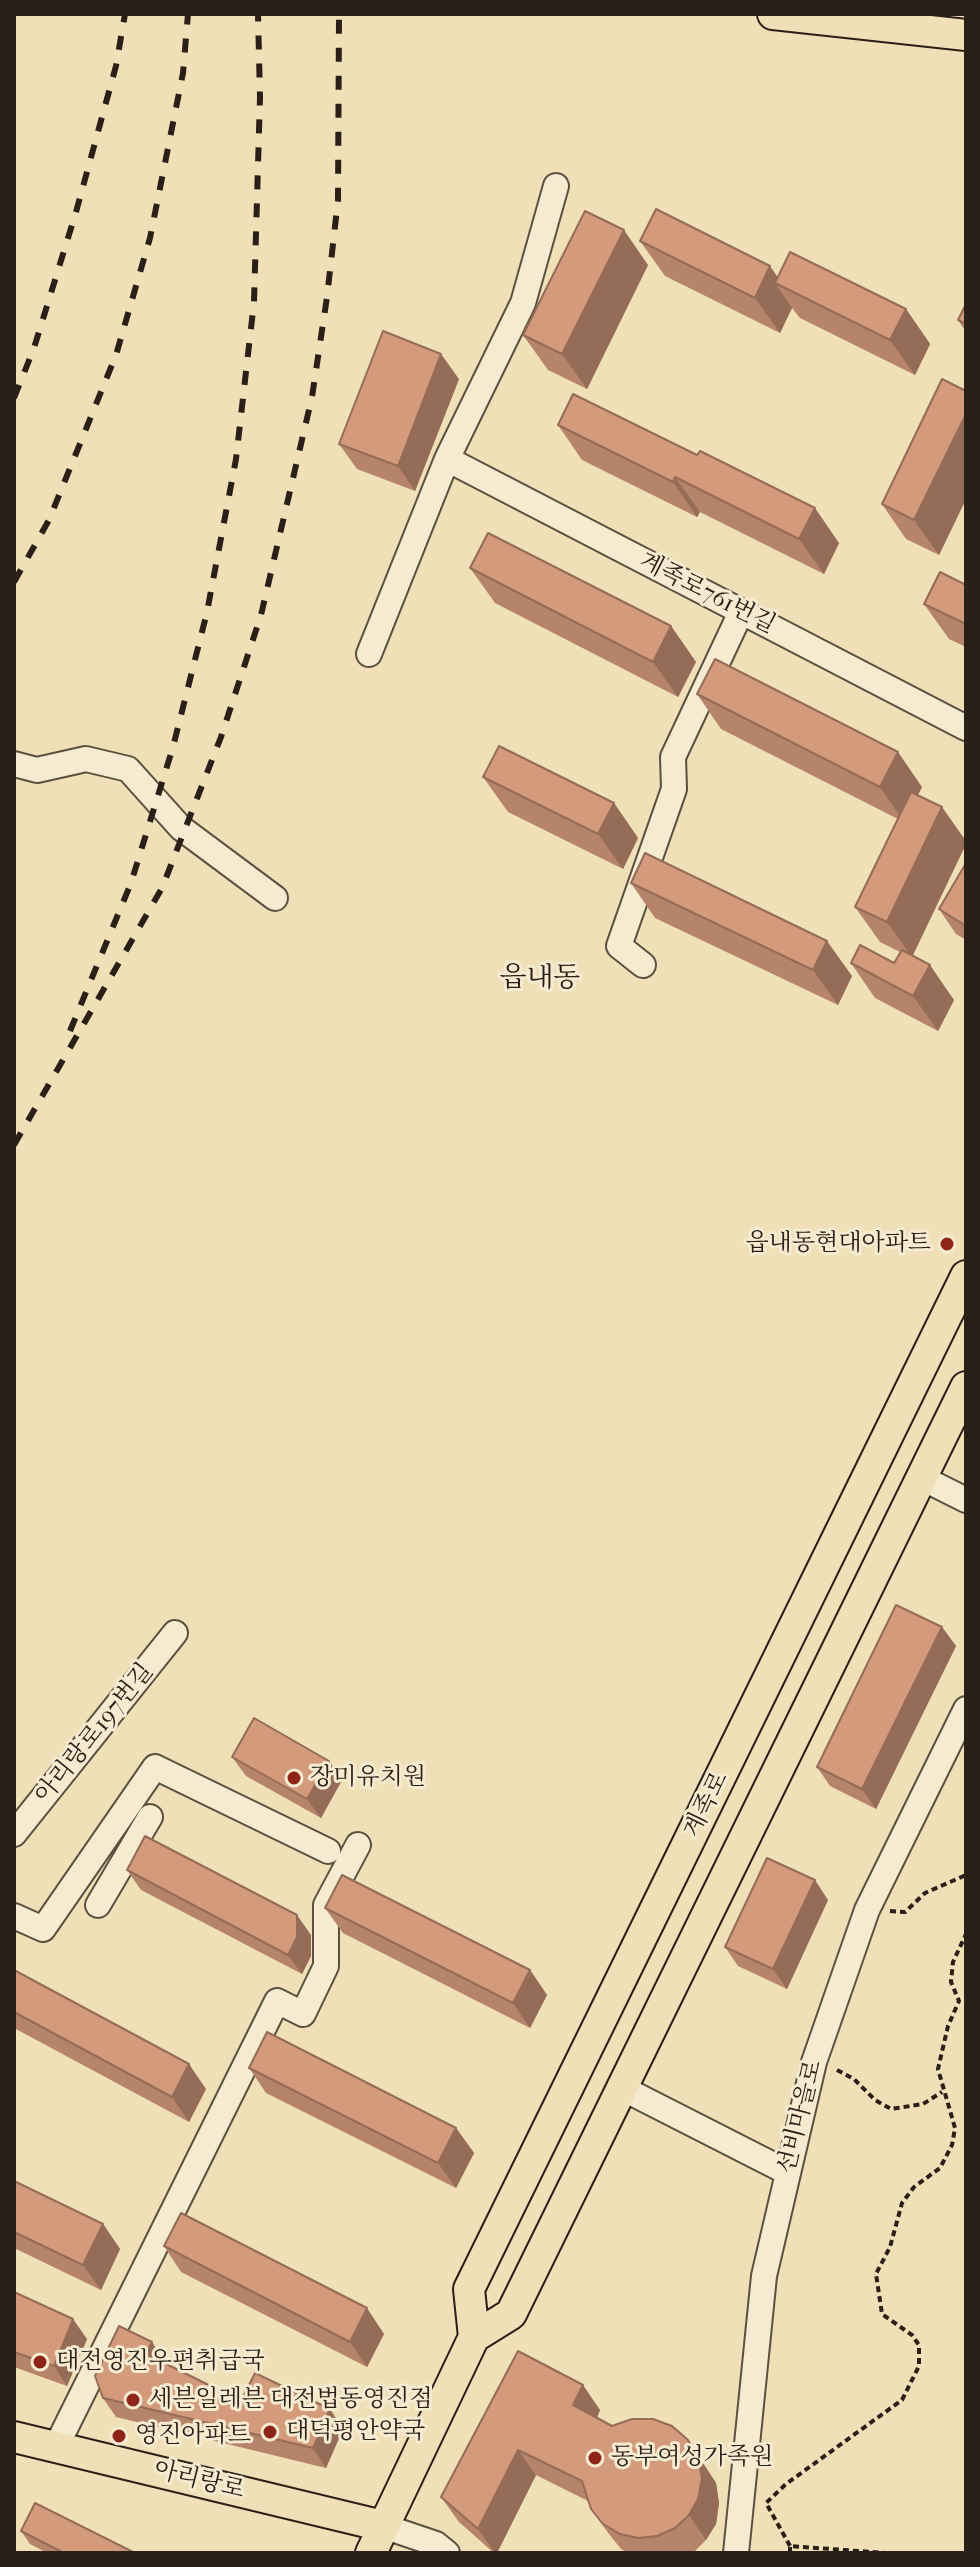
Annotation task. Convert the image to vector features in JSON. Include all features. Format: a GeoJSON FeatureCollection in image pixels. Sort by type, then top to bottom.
{"type":"FeatureCollection","features":[{"type":"Feature","properties":{"kind":"main road"},"geometry":{"type":"LineString","coordinates":[[773,14],[966,35]]}},
{"type":"Feature","properties":{"kind":"main road","name":"계족로"},"geometry":{"type":"LineString","coordinates":[[966,1276],[469,2289],[474,2337],[511,2314],[966,1387]]}},
{"type":"Feature","properties":{"kind":"main road"},"geometry":{"type":"LineString","coordinates":[[371,2553],[474,2337]]}},
{"type":"Feature","properties":{"kind":"main road","name":"아리랑로"},"geometry":{"type":"LineString","coordinates":[[14,2437],[383,2526]]}},
{"type":"Feature","properties":{"kind":"street"},"geometry":{"type":"LineString","coordinates":[[369,654],[447,459],[523,303],[556,186]]}},
{"type":"Feature","properties":{"kind":"street","name":"계족로761번길"},"geometry":{"type":"LineString","coordinates":[[447,459],[966,728]]}},
{"type":"Feature","properties":{"kind":"street"},"geometry":{"type":"LineString","coordinates":[[643,965],[619,946],[674,789],[673,757],[741,612]]}},
{"type":"Feature","properties":{"kind":"street"},"geometry":{"type":"LineString","coordinates":[[14,764],[37,770],[86,759],[128,769],[181,828],[275,898]]}},
{"type":"Feature","properties":{"kind":"street"},"geometry":{"type":"LineString","coordinates":[[922,1478],[966,1500]]}},
{"type":"Feature","properties":{"kind":"street","name":"아리랑로197번길"},"geometry":{"type":"LineString","coordinates":[[14,1834],[175,1633]]}},
{"type":"Feature","properties":{"kind":"street","name":"선비마을로"},"geometry":{"type":"LineString","coordinates":[[736,2553],[764,2276],[814,2062],[867,1910],[966,1709]]}},
{"type":"Feature","properties":{"kind":"street"},"geometry":{"type":"LineString","coordinates":[[14,1916],[43,1929],[155,1767],[328,1851]]}},
{"type":"Feature","properties":{"kind":"street"},"geometry":{"type":"LineString","coordinates":[[98,1905],[150,1817]]}},
{"type":"Feature","properties":{"kind":"street"},"geometry":{"type":"LineString","coordinates":[[56,2447],[277,2001],[303,2014],[326,1966],[326,1905],[358,1845]]}},
{"type":"Feature","properties":{"kind":"street"},"geometry":{"type":"LineString","coordinates":[[622,2088],[787,2172]]}},
{"type":"Feature","properties":{"kind":"street"},"geometry":{"type":"LineString","coordinates":[[383,2526],[436,2544],[447,2553]]}},
{"type":"Feature","properties":{"kind":"path"},"geometry":{"type":"LineString","coordinates":[[867,1910],[905,1912],[925,1893],[966,1875]]}},
{"type":"Feature","properties":{"kind":"path"},"geometry":{"type":"LineString","coordinates":[[790,2553],[790,2546],[766,2503],[786,2484],[889,2412],[902,2400],[914,2381],[919,2345],[912,2335],[882,2314],[876,2274],[890,2247],[902,2203],[914,2187],[940,2168],[952,2145],[955,2128],[942,2092],[938,2069],[940,2051],[959,2001],[951,1982],[953,1962],[966,1934]]}},
{"type":"Feature","properties":{"kind":"path"},"geometry":{"type":"LineString","coordinates":[[827,2065],[854,2079],[875,2100],[891,2109],[923,2104],[942,2092]]}},
{"type":"Feature","properties":{"kind":"path"},"geometry":{"type":"LineString","coordinates":[[790,2546],[885,2553]]}},
{"type":"Feature","properties":{"kind":"building"},"geometry":{"type":"Polygon","coordinates":[[[656,209],[770,266],[755,298],[640,241],[656,209]]]}},
{"type":"Feature","properties":{"kind":"building"},"geometry":{"type":"Polygon","coordinates":[[[585,211],[624,230],[562,354],[523,335],[585,211]]]}},
{"type":"Feature","properties":{"kind":"building"},"geometry":{"type":"Polygon","coordinates":[[[790,252],[906,309],[890,340],[775,283],[790,252]]]}},
{"type":"Feature","properties":{"kind":"building"},"geometry":{"type":"Polygon","coordinates":[[[966,304],[966,324],[958,320],[966,304]]]}},
{"type":"Feature","properties":{"kind":"building"},"geometry":{"type":"Polygon","coordinates":[[[383,331],[441,354],[398,466],[339,444],[383,331]]]}},
{"type":"Feature","properties":{"kind":"building"},"geometry":{"type":"Polygon","coordinates":[[[942,379],[966,391],[966,414],[914,520],[882,504],[942,379]]]}},
{"type":"Feature","properties":{"kind":"building"},"geometry":{"type":"Polygon","coordinates":[[[573,394],[697,455],[700,451],[815,508],[799,539],[675,477],[673,482],[558,425],[573,394]]]}},
{"type":"Feature","properties":{"kind":"building"},"geometry":{"type":"Polygon","coordinates":[[[488,533],[671,626],[653,662],[470,568],[488,533]]]}},
{"type":"Feature","properties":{"kind":"building"},"geometry":{"type":"Polygon","coordinates":[[[940,572],[966,585],[966,624],[924,604],[940,572]]]}},
{"type":"Feature","properties":{"kind":"building"},"geometry":{"type":"Polygon","coordinates":[[[715,659],[898,752],[880,787],[697,694],[715,659]]]}},
{"type":"Feature","properties":{"kind":"building"},"geometry":{"type":"Polygon","coordinates":[[[499,746],[614,803],[598,834],[483,777],[499,746]]]}},
{"type":"Feature","properties":{"kind":"building"},"geometry":{"type":"Polygon","coordinates":[[[911,792],[942,807],[887,922],[855,907],[911,792]]]}},
{"type":"Feature","properties":{"kind":"building"},"geometry":{"type":"Polygon","coordinates":[[[645,853],[827,941],[813,970],[631,883],[645,853]]]}},
{"type":"Feature","properties":{"kind":"building"},"geometry":{"type":"Polygon","coordinates":[[[966,863],[966,926],[939,909],[966,863]]]}},
{"type":"Feature","properties":{"kind":"building"},"geometry":{"type":"Polygon","coordinates":[[[860,945],[894,963],[902,950],[930,965],[913,996],[851,963],[860,945]]]}},
{"type":"Feature","properties":{"kind":"building"},"geometry":{"type":"Polygon","coordinates":[[[896,1605],[942,1627],[862,1789],[817,1767],[896,1605]]]}},
{"type":"Feature","properties":{"kind":"building"},"geometry":{"type":"Polygon","coordinates":[[[254,1718],[329,1761],[307,1799],[232,1757],[254,1718]]]}},
{"type":"Feature","properties":{"kind":"building"},"geometry":{"type":"Polygon","coordinates":[[[145,1836],[297,1915],[297,1937],[288,1955],[127,1870],[145,1836]]]}},
{"type":"Feature","properties":{"kind":"building"},"geometry":{"type":"Polygon","coordinates":[[[767,1858],[815,1880],[773,1969],[725,1947],[767,1858]]]}},
{"type":"Feature","properties":{"kind":"building"},"geometry":{"type":"Polygon","coordinates":[[[342,1875],[530,1970],[513,2003],[325,1908],[342,1875]]]}},
{"type":"Feature","properties":{"kind":"building"},"geometry":{"type":"Polygon","coordinates":[[[14,1970],[189,2064],[172,2097],[14,2012],[14,1970]]]}},
{"type":"Feature","properties":{"kind":"building"},"geometry":{"type":"Polygon","coordinates":[[[267,2032],[456,2128],[438,2163],[249,2068],[267,2032]]]}},
{"type":"Feature","properties":{"kind":"building"},"geometry":{"type":"Polygon","coordinates":[[[14,2181],[103,2224],[83,2265],[14,2232],[14,2181]]]}},
{"type":"Feature","properties":{"kind":"building"},"geometry":{"type":"Polygon","coordinates":[[[181,2213],[367,2308],[350,2342],[164,2246],[181,2213]]]}},
{"type":"Feature","properties":{"kind":"building"},"geometry":{"type":"Polygon","coordinates":[[[14,2292],[73,2319],[54,2366],[14,2352],[14,2292]]]}},
{"type":"Feature","properties":{"kind":"building"},"geometry":{"type":"Polygon","coordinates":[[[119,2326],[152,2342],[146,2354],[241,2401],[255,2373],[330,2409],[313,2448],[103,2398],[95,2376],[119,2326]]]}},
{"type":"Feature","properties":{"kind":"building","name":"동부여성가족원"},"geometry":{"type":"Polygon","coordinates":[[[518,2351],[583,2385],[573,2405],[612,2426],[632,2419],[653,2419],[672,2426],[688,2440],[698,2458],[702,2478],[698,2499],[689,2515],[675,2528],[657,2536],[638,2538],[620,2534],[603,2524],[591,2509],[582,2481],[518,2450],[478,2529],[441,2497],[518,2351]]]}},
{"type":"Feature","properties":{"kind":"building"},"geometry":{"type":"Polygon","coordinates":[[[35,2503],[135,2553],[64,2553],[21,2531],[35,2503]]]}},
{"type":"Feature","properties":{"kind":"railway"},"geometry":{"type":"LineString","coordinates":[[14,398],[34,348],[76,212],[116,66],[125,14]]}},
{"type":"Feature","properties":{"kind":"railway"},"geometry":{"type":"LineString","coordinates":[[14,582],[49,520],[116,355],[150,238],[183,73],[188,14]]}},
{"type":"Feature","properties":{"kind":"railway"},"geometry":{"type":"LineString","coordinates":[[70,1031],[131,883],[173,747],[207,612],[236,459],[254,302],[260,97],[258,14]]}},
{"type":"Feature","properties":{"kind":"railway"},"geometry":{"type":"LineString","coordinates":[[14,1145],[162,888],[221,737],[261,615],[312,397],[327,297],[338,200],[339,14]]}},
{"type":"Feature","properties":{"kind":"place","name":"읍내동현대아파트"},"geometry":{"type":"Point","coordinates":[947,1244]}},
{"type":"Feature","properties":{"kind":"place","name":"장미유치원"},"geometry":{"type":"Point","coordinates":[294,1778]}},
{"type":"Feature","properties":{"kind":"place","name":"대전영진우편취급국"},"geometry":{"type":"Point","coordinates":[40,2362]}},
{"type":"Feature","properties":{"kind":"place","name":"세븐일레븐 대전법동영진점"},"geometry":{"type":"Point","coordinates":[133,2400]}},
{"type":"Feature","properties":{"kind":"place","name":"대덕평안약국"},"geometry":{"type":"Point","coordinates":[270,2432]}},
{"type":"Feature","properties":{"kind":"place","name":"영진아파트"},"geometry":{"type":"Point","coordinates":[119,2436]}},
{"type":"Feature","properties":{"kind":"place","name":"동부여성가족원"},"geometry":{"type":"Point","coordinates":[595,2458]}},
{"type":"Feature","properties":{"kind":"district","name":"읍내동"},"geometry":{"type":"Point","coordinates":[540,979]}}]}
